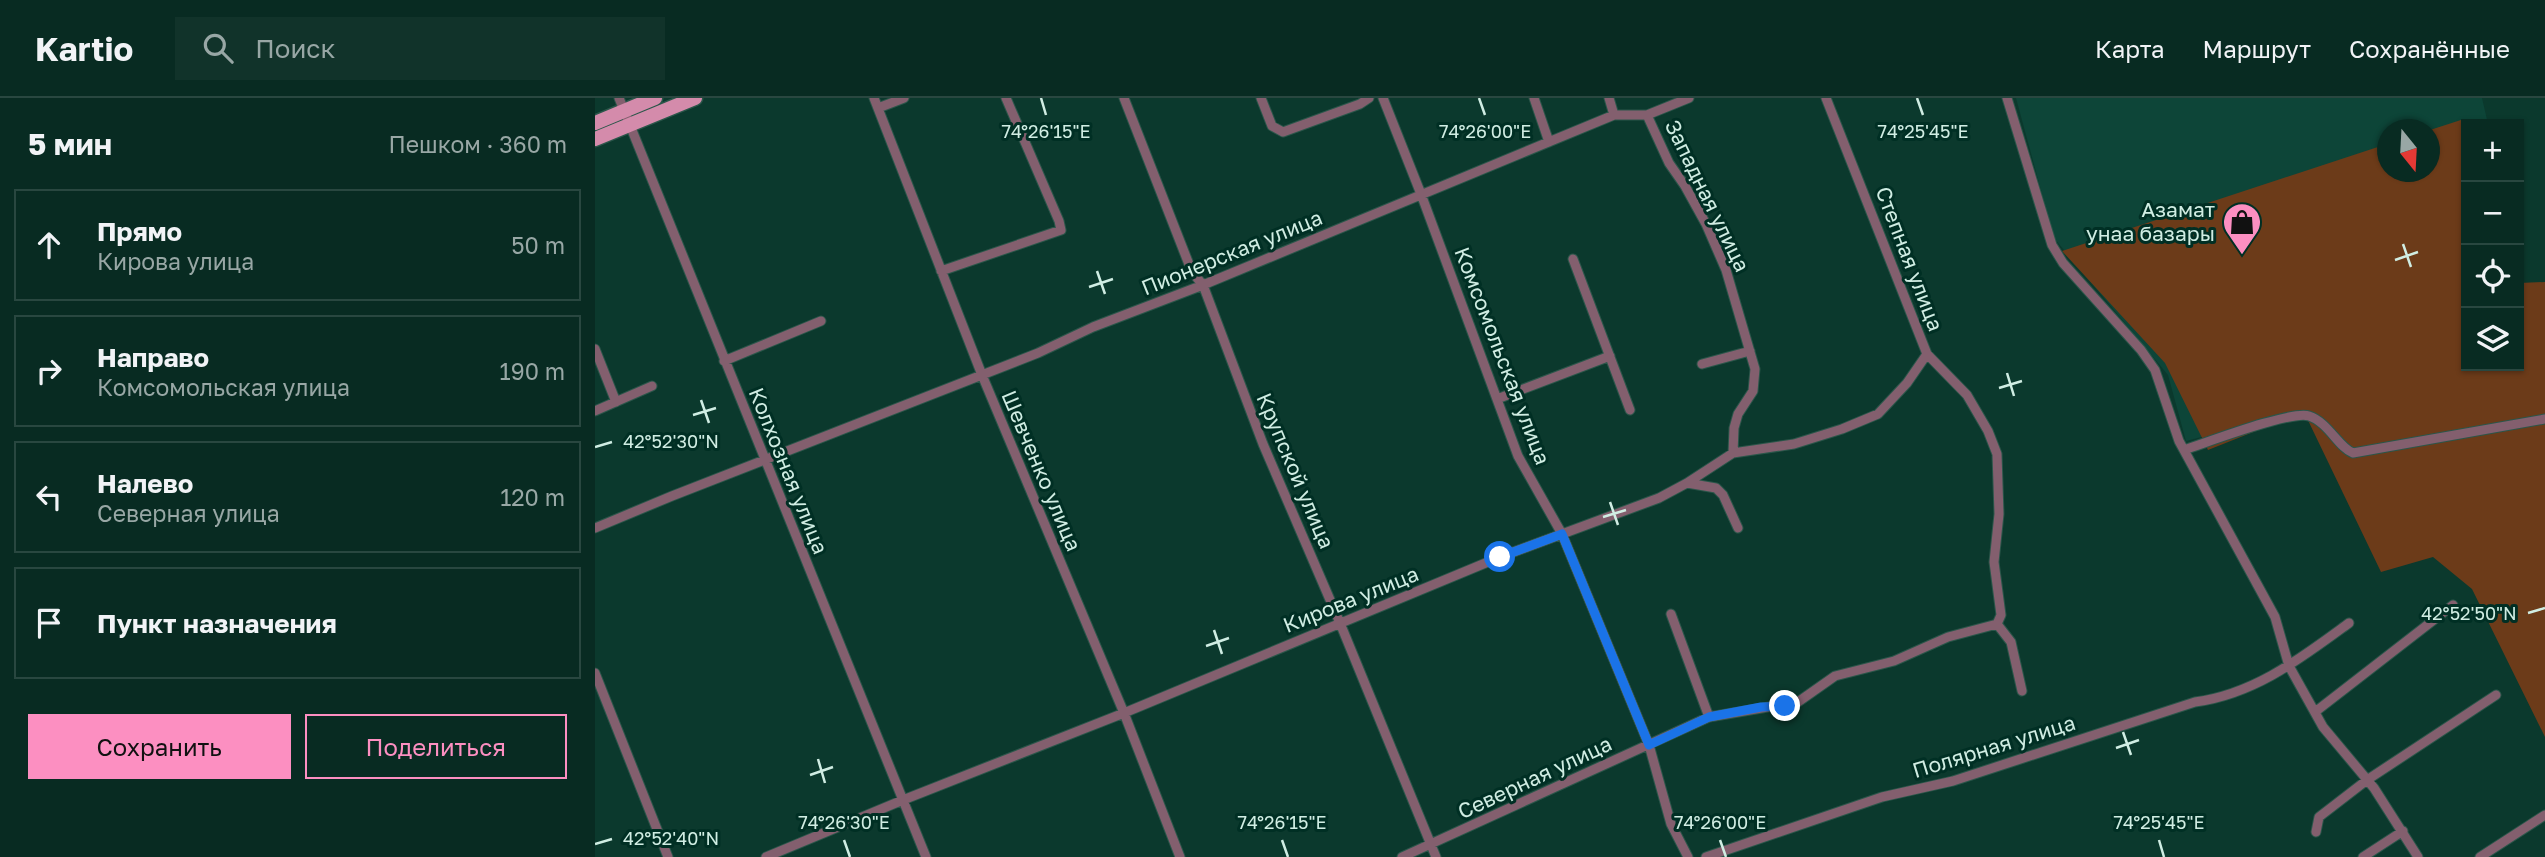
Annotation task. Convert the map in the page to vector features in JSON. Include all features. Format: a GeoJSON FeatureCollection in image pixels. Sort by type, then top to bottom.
{"type":"FeatureCollection","features":[{"type":"Feature","properties":{"kind":"main road"},"geometry":{"type":"LineString","coordinates":[[595,123],[655,98]]}},
{"type":"Feature","properties":{"kind":"main road"},"geometry":{"type":"LineString","coordinates":[[595,139],[625,111],[695,98]]}},
{"type":"Feature","properties":{"kind":"street","name":"Шевченко улица"},"geometry":{"type":"LineString","coordinates":[[874,98],[982,375],[1124,713],[1180,857]]}},
{"type":"Feature","properties":{"kind":"street"},"geometry":{"type":"LineString","coordinates":[[878,108],[904,98]]}},
{"type":"Feature","properties":{"kind":"street"},"geometry":{"type":"LineString","coordinates":[[941,271],[1061,230],[1006,98]]}},
{"type":"Feature","properties":{"kind":"street","name":"Крупской улица"},"geometry":{"type":"LineString","coordinates":[[1124,98],[1192,272],[1203,285],[1263,444],[1341,623],[1436,857]]}},
{"type":"Feature","properties":{"kind":"street"},"geometry":{"type":"LineString","coordinates":[[1261,98],[1272,126],[1283,132],[1360,104],[1369,98]]}},
{"type":"Feature","properties":{"kind":"street","name":"Комсомольская улица"},"geometry":{"type":"LineString","coordinates":[[1383,98],[1518,456],[1562,534],[1649,745],[1671,824],[1688,857]]}},
{"type":"Feature","properties":{"kind":"street"},"geometry":{"type":"LineString","coordinates":[[1534,98],[1549,142]]}},
{"type":"Feature","properties":{"kind":"street"},"geometry":{"type":"LineString","coordinates":[[1609,98],[1614,115]]}},
{"type":"Feature","properties":{"kind":"street","name":"Пионерская улица"},"geometry":{"type":"LineString","coordinates":[[595,528],[982,375],[1093,327],[1203,285],[1614,115],[1647,115],[1689,98]]}},
{"type":"Feature","properties":{"kind":"street","name":"Степная улица"},"geometry":{"type":"LineString","coordinates":[[1826,98],[1927,354],[1967,395],[1988,431],[1997,454],[1999,514],[1994,562],[2001,615],[1997,624]]}},
{"type":"Feature","properties":{"kind":"street"},"geometry":{"type":"LineString","coordinates":[[2007,98],[2052,245],[2063,263],[2141,350],[2155,370],[2184,450],[2275,617],[2289,666],[2323,727],[2367,780],[2418,857]]}},
{"type":"Feature","properties":{"kind":"street","name":"Колхозная улица"},"geometry":{"type":"LineString","coordinates":[[625,111],[926,857]]}},
{"type":"Feature","properties":{"kind":"street","name":"Западная улица"},"geometry":{"type":"LineString","coordinates":[[1647,115],[1669,163],[1706,224],[1726,270],[1755,369],[1753,391],[1738,414],[1734,428],[1733,453]]}},
{"type":"Feature","properties":{"kind":"street"},"geometry":{"type":"LineString","coordinates":[[1573,259],[1630,410]]}},
{"type":"Feature","properties":{"kind":"street"},"geometry":{"type":"LineString","coordinates":[[724,361],[821,321]]}},
{"type":"Feature","properties":{"kind":"street"},"geometry":{"type":"LineString","coordinates":[[595,349],[616,402]]}},
{"type":"Feature","properties":{"kind":"street"},"geometry":{"type":"LineString","coordinates":[[1702,364],[1749,351]]}},
{"type":"Feature","properties":{"kind":"street","name":"Кирова улица"},"geometry":{"type":"LineString","coordinates":[[766,857],[1562,534],[1659,498],[1733,453],[1794,444],[1878,414],[1907,383],[1927,354]]}},
{"type":"Feature","properties":{"kind":"street"},"geometry":{"type":"LineString","coordinates":[[1497,399],[1610,356]]}},
{"type":"Feature","properties":{"kind":"street"},"geometry":{"type":"LineString","coordinates":[[595,411],[652,386]]}},
{"type":"Feature","properties":{"kind":"street"},"geometry":{"type":"LineString","coordinates":[[2184,450],[2301,415],[2309,416],[2323,425],[2345,449],[2353,453],[2545,419]]}},
{"type":"Feature","properties":{"kind":"street"},"geometry":{"type":"LineString","coordinates":[[1687,483],[1716,488],[1723,495],[1738,528]]}},
{"type":"Feature","properties":{"kind":"street"},"geometry":{"type":"LineString","coordinates":[[2315,712],[2453,605]]}},
{"type":"Feature","properties":{"kind":"street"},"geometry":{"type":"LineString","coordinates":[[1671,614],[1709,717]]}},
{"type":"Feature","properties":{"kind":"street","name":"Полярная улица"},"geometry":{"type":"LineString","coordinates":[[1706,857],[1882,797],[1953,782],[2195,702],[2258,684],[2289,666],[2349,623]]}},
{"type":"Feature","properties":{"kind":"street"},"geometry":{"type":"LineString","coordinates":[[1997,624],[2011,642],[2022,691]]}},
{"type":"Feature","properties":{"kind":"street","name":"Северная улица"},"geometry":{"type":"LineString","coordinates":[[1402,857],[1709,717],[1798,702],[1835,676],[1894,660],[1948,637],[1997,624]]}},
{"type":"Feature","properties":{"kind":"street"},"geometry":{"type":"LineString","coordinates":[[595,673],[668,857]]}},
{"type":"Feature","properties":{"kind":"street"},"geometry":{"type":"LineString","coordinates":[[2316,832],[2319,817],[2367,780],[2495,695]]}},
{"type":"Feature","properties":{"kind":"street"},"geometry":{"type":"LineString","coordinates":[[2480,857],[2545,815]]}},
{"type":"Feature","properties":{"kind":"street"},"geometry":{"type":"LineString","coordinates":[[2363,857],[2403,831]]}},
{"type":"Feature","properties":{"kind":"shaded area","name":"Азамат унаа базары"},"geometry":{"type":"Polygon","coordinates":[[[2016,98],[2482,98],[2487,119],[2461,119],[2461,141],[2389,389],[2186,441],[2168,375],[2054,238],[2016,98]]]}},
{"type":"Feature","properties":{"kind":"shaded area"},"geometry":{"type":"Polygon","coordinates":[[[2461,120],[2461,371],[2524,371],[2524,283],[2545,282],[2545,737],[2472,589],[2433,557],[2381,572],[2304,412],[2208,450],[2165,363],[2062,251],[2377,147],[2377,182],[2440,182],[2440,127],[2461,120]]]}},
{"type":"Feature","properties":{"kind":"place","name":"Азамат унаа базары"},"geometry":{"type":"Point","coordinates":[2242,256]}},
{"type":"Feature","properties":{"kind":"route"},"geometry":{"type":"LineString","coordinates":[[1500,557],[1562,534],[1649,745],[1709,717],[1761,707],[1785,706]]}}]}
